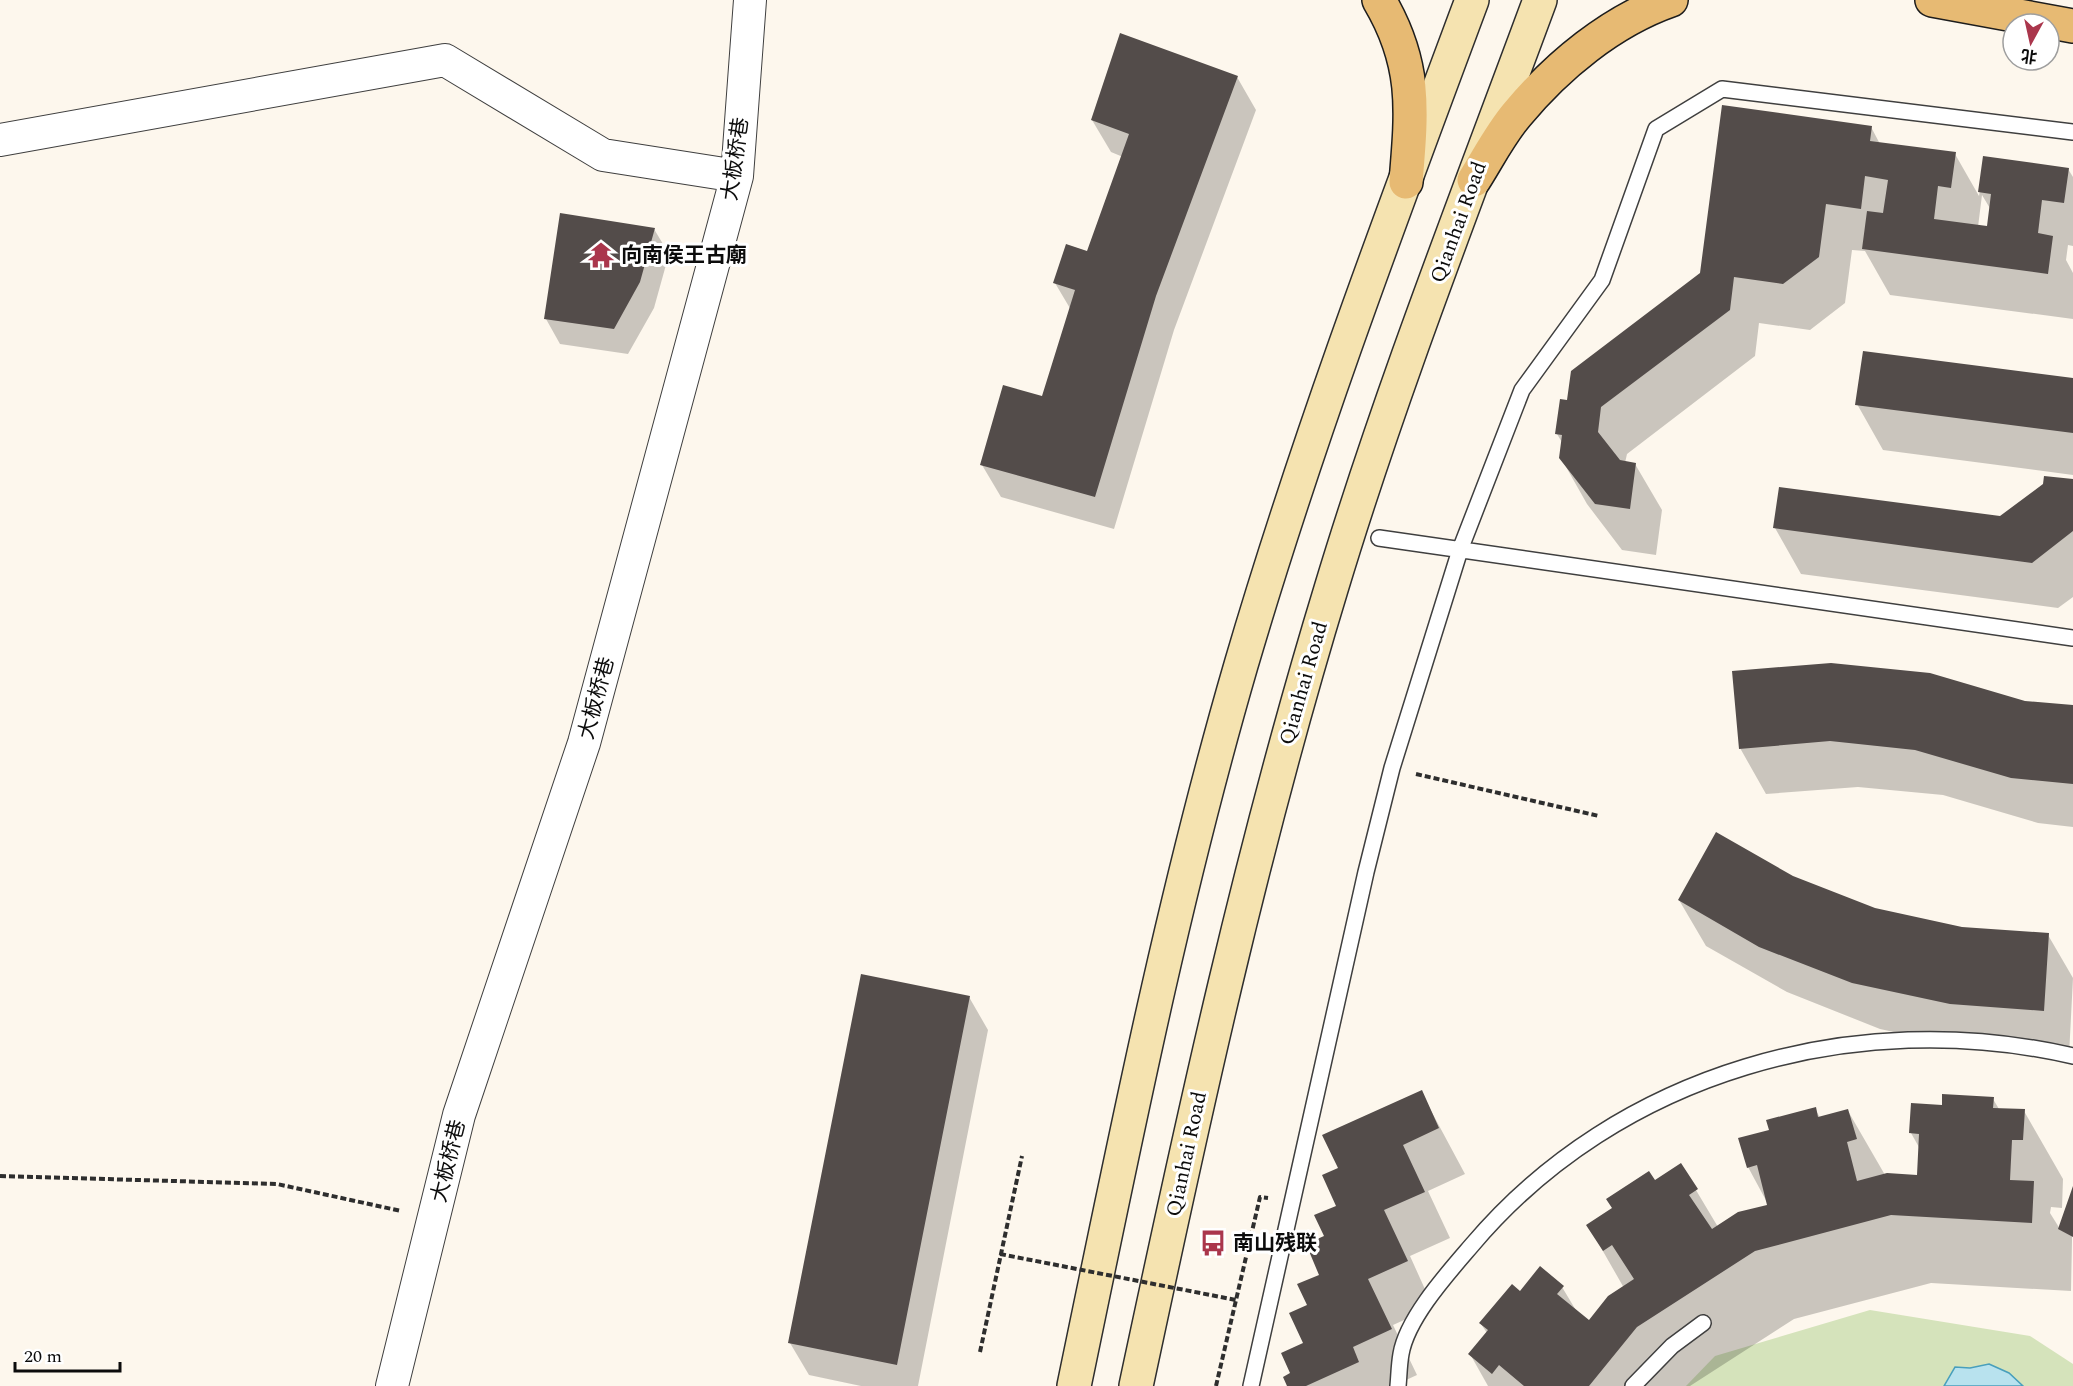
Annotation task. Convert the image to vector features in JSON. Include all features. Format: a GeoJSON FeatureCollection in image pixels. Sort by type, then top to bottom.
{"type":"FeatureCollection","features":[{"type":"Feature","properties":{"kind":"main road"},"geometry":{"type":"LineString","coordinates":[[1379,0],[1388,16],[1408,66],[1412,113],[1406,182]]}},
{"type":"Feature","properties":{"kind":"main road"},"geometry":{"type":"LineString","coordinates":[[1074,1386],[1160,986],[1241,666],[1300,477],[1472,0]]}},
{"type":"Feature","properties":{"kind":"main road","name":"Qianhai Road"},"geometry":{"type":"LineString","coordinates":[[1136,1386],[1230,955],[1275,781],[1331,586],[1403,373],[1540,0]]}},
{"type":"Feature","properties":{"kind":"main road"},"geometry":{"type":"LineString","coordinates":[[1474,180],[1515,116],[1561,67],[1608,33],[1671,0]]}},
{"type":"Feature","properties":{"kind":"main road"},"geometry":{"type":"LineString","coordinates":[[1935,0],[2073,26]]}},
{"type":"Feature","properties":{"kind":"street","name":"大板桥巷"},"geometry":{"type":"LineString","coordinates":[[392,1386],[459,1114],[584,743],[737,176],[750,0]]}},
{"type":"Feature","properties":{"kind":"street"},"geometry":{"type":"LineString","coordinates":[[0,140],[445,60],[603,155],[737,176]]}},
{"type":"Feature","properties":{"kind":"lane"},"geometry":{"type":"LineString","coordinates":[[1251,1386],[1366,872],[1392,768],[1460,550],[1522,390],[1602,280],[1656,129],[1722,89],[2073,132]]}},
{"type":"Feature","properties":{"kind":"lane"},"geometry":{"type":"LineString","coordinates":[[1379,538],[2073,638]]}},
{"type":"Feature","properties":{"kind":"lane"},"geometry":{"type":"LineString","coordinates":[[1398,1386],[1401,1352],[1416,1319],[1449,1272],[1488,1226],[1531,1185],[1578,1148],[1629,1116],[1683,1089],[1739,1068],[1797,1052],[1856,1042],[1916,1038],[1976,1040],[2035,1047],[2073,1056]]}},
{"type":"Feature","properties":{"kind":"lane"},"geometry":{"type":"LineString","coordinates":[[1634,1386],[1672,1346],[1702,1323]]}},
{"type":"Feature","properties":{"kind":"path"},"geometry":{"type":"LineString","coordinates":[[1392,768],[1599,816]]}},
{"type":"Feature","properties":{"kind":"path"},"geometry":{"type":"LineString","coordinates":[[980,1352],[1022,1156]]}},
{"type":"Feature","properties":{"kind":"path"},"geometry":{"type":"LineString","coordinates":[[0,1176],[277,1184],[434,1218]]}},
{"type":"Feature","properties":{"kind":"path"},"geometry":{"type":"LineString","coordinates":[[1216,1386],[1260,1197]]}},
{"type":"Feature","properties":{"kind":"path"},"geometry":{"type":"LineString","coordinates":[[1000,1254],[1236,1300]]}},
{"type":"Feature","properties":{"kind":"green space"},"geometry":{"type":"Polygon","coordinates":[[[1870,1310],[2030,1336],[2073,1364],[2073,1386],[1686,1386],[1715,1356],[1870,1310]]]}},
{"type":"Feature","properties":{"kind":"water"},"geometry":{"type":"Polygon","coordinates":[[[1989,1364],[2009,1373],[2023,1386],[1944,1386],[1955,1367],[1970,1368],[1989,1364]]]}},
{"type":"Feature","properties":{"kind":"building"},"geometry":{"type":"Polygon","coordinates":[[[1120,33],[1238,76],[1156,296],[1095,497],[980,465],[1003,385],[1042,396],[1075,290],[1053,283],[1066,244],[1087,251],[1129,134],[1091,120],[1120,33]]]}},
{"type":"Feature","properties":{"kind":"building"},"geometry":{"type":"Polygon","coordinates":[[[1722,105],[1872,126],[1870,141],[1956,152],[1951,188],[1938,186],[1934,219],[1987,226],[1991,194],[1978,192],[1983,156],[2069,168],[2064,203],[2042,200],[2038,233],[2053,236],[2048,274],[1862,249],[1867,211],[1883,213],[1888,180],[1865,176],[1861,209],[1826,204],[1819,257],[1783,284],[1734,277],[1730,310],[1601,407],[1598,432],[1620,460],[1636,463],[1630,509],[1595,504],[1559,458],[1562,435],[1555,434],[1560,399],[1567,400],[1571,371],[1700,273],[1722,105]]]}},
{"type":"Feature","properties":{"kind":"building","name":"向南侯王古廟"},"geometry":{"type":"Polygon","coordinates":[[[560,213],[655,228],[640,282],[614,329],[544,319],[560,213]]]}},
{"type":"Feature","properties":{"kind":"building"},"geometry":{"type":"Polygon","coordinates":[[[1863,351],[2073,378],[2073,433],[1855,405],[1863,351]]]}},
{"type":"Feature","properties":{"kind":"building"},"geometry":{"type":"Polygon","coordinates":[[[2044,476],[2073,479],[2073,531],[2032,563],[1773,528],[1779,487],[2000,516],[2043,484],[2044,476]]]}},
{"type":"Feature","properties":{"kind":"building"},"geometry":{"type":"Polygon","coordinates":[[[1831,663],[1930,673],[2025,701],[2073,705],[2073,784],[2011,778],[1915,750],[1830,741],[1739,749],[1732,671],[1831,663]]]}},
{"type":"Feature","properties":{"kind":"building"},"geometry":{"type":"Polygon","coordinates":[[[1716,832],[1793,876],[1875,908],[1962,927],[2049,933],[2044,1011],[1950,1004],[1852,983],[1759,947],[1678,900],[1716,832]]]}},
{"type":"Feature","properties":{"kind":"building"},"geometry":{"type":"Polygon","coordinates":[[[861,974],[970,996],[897,1365],[788,1343],[861,974]]]}},
{"type":"Feature","properties":{"kind":"building"},"geometry":{"type":"Polygon","coordinates":[[[1422,1090],[1439,1128],[1403,1145],[1425,1192],[1384,1210],[1408,1261],[1368,1279],[1392,1329],[1353,1347],[1359,1362],[1306,1386],[1287,1386],[1283,1377],[1290,1373],[1281,1353],[1303,1343],[1289,1313],[1307,1305],[1297,1284],[1319,1275],[1306,1244],[1324,1236],[1314,1215],[1336,1206],[1322,1175],[1338,1168],[1322,1135],[1422,1090]]]}},
{"type":"Feature","properties":{"kind":"building"},"geometry":{"type":"Polygon","coordinates":[[[1942,1094],[1994,1097],[1993,1108],[2025,1109],[2023,1140],[2012,1140],[2010,1180],[2034,1181],[2032,1223],[1891,1215],[1755,1251],[1637,1327],[1589,1386],[1524,1386],[1499,1365],[1492,1374],[1468,1354],[1488,1330],[1479,1323],[1512,1284],[1520,1291],[1540,1266],[1564,1286],[1557,1294],[1589,1320],[1608,1296],[1634,1279],[1612,1245],[1603,1251],[1586,1225],[1612,1208],[1606,1199],[1649,1171],[1655,1180],[1681,1163],[1698,1189],[1689,1195],[1712,1229],[1738,1212],[1767,1205],[1757,1165],[1747,1168],[1738,1138],[1769,1130],[1766,1120],[1816,1107],[1818,1117],[1848,1109],[1857,1139],[1847,1142],[1857,1181],[1887,1173],[1917,1175],[1919,1134],[1909,1133],[1911,1103],[1942,1105],[1942,1094]]]}},
{"type":"Feature","properties":{"kind":"building"},"geometry":{"type":"Polygon","coordinates":[[[2073,1186],[2073,1237],[2058,1229],[2073,1186]]]}},
{"type":"Feature","properties":{"kind":"place","name":"向南侯王古廟"},"geometry":{"type":"Point","coordinates":[601,255]}},
{"type":"Feature","properties":{"kind":"place","name":"南山残联"},"geometry":{"type":"Point","coordinates":[1213,1243]}}]}
